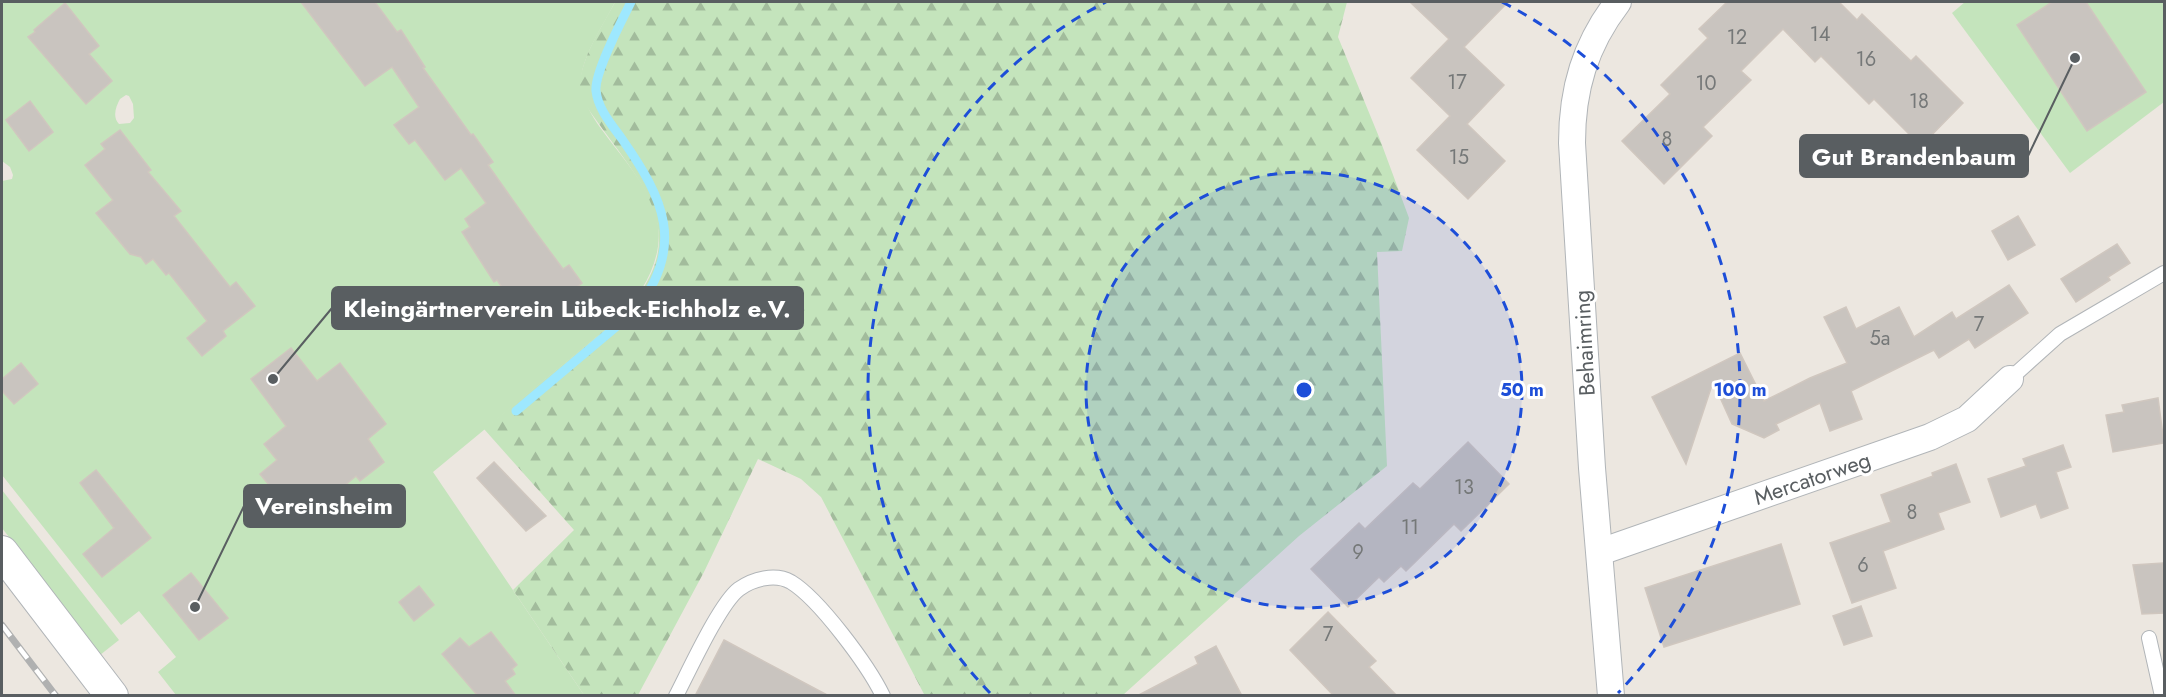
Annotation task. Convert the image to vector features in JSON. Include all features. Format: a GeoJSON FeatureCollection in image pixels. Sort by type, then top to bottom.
{"type":"FeatureCollection","features":[{"type":"Feature","properties":{"kind":"street","name":"Behaimring"},"geometry":{"type":"LineString","coordinates":[[1611,696],[1586,369],[1572,114],[1577,87],[1588,53],[1602,22],[1618,2]]}},
{"type":"Feature","properties":{"kind":"street","name":"Mercatorweg"},"geometry":{"type":"LineString","coordinates":[[1600,552],[1930,437],[1967,419],[2010,379]]}},
{"type":"Feature","properties":{"kind":"street"},"geometry":{"type":"LineString","coordinates":[[2,552],[112,696]]}},
{"type":"Feature","properties":{"kind":"lane"},"geometry":{"type":"LineString","coordinates":[[2010,379],[2060,334],[2164,273]]}},
{"type":"Feature","properties":{"kind":"lane"},"geometry":{"type":"LineString","coordinates":[[676,696],[723,608],[738,589],[764,577],[790,581],[820,607],[875,680],[883,696]]}},
{"type":"Feature","properties":{"kind":"lane"},"geometry":{"type":"LineString","coordinates":[[2149,638],[2162,696]]}},
{"type":"Feature","properties":{"kind":"green space"},"geometry":{"type":"Polygon","coordinates":[[[2,2],[615,2],[588,54],[581,80],[583,95],[593,117],[633,171],[649,197],[656,214],[659,231],[658,247],[648,279],[617,320],[433,472],[584,695],[176,695],[158,672],[176,657],[139,611],[121,625],[2,475],[2,181],[12,179],[13,175],[10,167],[2,161],[2,2]],[[126,95],[120,99],[117,105],[115,115],[119,124],[130,123],[134,118],[133,104],[126,95]]]}},
{"type":"Feature","properties":{"kind":"green space"},"geometry":{"type":"Polygon","coordinates":[[[615,2],[1347,2],[1338,37],[1409,218],[1402,251],[1377,252],[1387,466],[1299,536],[1123,695],[925,696],[821,497],[801,479],[758,459],[704,572],[638,695],[584,695],[513,590],[574,530],[484,429],[617,320],[643,289],[656,261],[659,234],[653,209],[641,184],[585,104],[580,91],[581,76],[588,54],[615,2]]]}},
{"type":"Feature","properties":{"kind":"green space"},"geometry":{"type":"Polygon","coordinates":[[[1965,2],[2164,2],[2164,102],[2070,173],[1952,13],[1965,2]]]}},
{"type":"Feature","properties":{"kind":"green space"},"geometry":{"type":"Polygon","coordinates":[[[2,490],[119,640],[100,655],[2,528],[2,490]]]}},
{"type":"Feature","properties":{"kind":"building"},"geometry":{"type":"Polygon","coordinates":[[[301,2],[375,2],[397,32],[401,30],[425,67],[423,68],[493,162],[488,165],[534,230],[563,269],[569,265],[582,283],[537,317],[517,289],[508,296],[497,280],[494,282],[462,232],[470,227],[465,219],[486,203],[461,168],[445,180],[415,140],[409,144],[394,125],[419,107],[392,67],[365,86],[301,2]]]}},
{"type":"Feature","properties":{"kind":"building"},"geometry":{"type":"Polygon","coordinates":[[[1410,2],[1508,2],[1464,47],[1504,85],[1467,124],[1505,161],[1468,199],[1417,150],[1450,116],[1411,78],[1449,39],[1410,2]]]}},
{"type":"Feature","properties":{"kind":"building"},"geometry":{"type":"Polygon","coordinates":[[[1727,2],[1839,2],[1857,20],[1862,14],[1911,61],[1916,56],[1963,103],[1921,146],[1874,99],[1869,104],[1821,56],[1815,62],[1783,29],[1741,71],[1751,80],[1703,127],[1712,136],[1664,184],[1622,141],[1670,94],[1661,85],[1708,38],[1699,29],[1727,2]]]}},
{"type":"Feature","properties":{"kind":"building"},"geometry":{"type":"Polygon","coordinates":[[[2052,2],[2086,2],[2146,92],[2087,131],[2017,25],[2052,2]]]}},
{"type":"Feature","properties":{"kind":"building"},"geometry":{"type":"Polygon","coordinates":[[[65,3],[99,46],[89,54],[112,81],[86,104],[28,37],[65,3]]]}},
{"type":"Feature","properties":{"kind":"building"},"geometry":{"type":"Polygon","coordinates":[[[30,101],[53,132],[29,151],[6,120],[30,101]]]}},
{"type":"Feature","properties":{"kind":"building"},"geometry":{"type":"Polygon","coordinates":[[[120,130],[151,170],[148,172],[181,211],[174,216],[230,287],[236,282],[255,306],[223,331],[226,336],[202,356],[187,338],[207,321],[169,273],[166,275],[153,259],[146,264],[141,257],[130,254],[96,213],[113,200],[85,165],[105,149],[101,144],[120,130]]]}},
{"type":"Feature","properties":{"kind":"building"},"geometry":{"type":"Polygon","coordinates":[[[2018,216],[2035,245],[2008,260],[1992,231],[2018,216]]]}},
{"type":"Feature","properties":{"kind":"building"},"geometry":{"type":"Polygon","coordinates":[[[2117,244],[2130,263],[2108,277],[2110,280],[2076,302],[2061,279],[2117,244]]]}},
{"type":"Feature","properties":{"kind":"building"},"geometry":{"type":"Polygon","coordinates":[[[2009,285],[2028,313],[1975,348],[1969,339],[1939,358],[1934,350],[1851,391],[1862,419],[1830,431],[1820,403],[1776,424],[1779,430],[1764,438],[1732,424],[1713,382],[1686,464],[1652,397],[1740,353],[1764,401],[1847,363],[1824,317],[1846,307],[1856,329],[1899,307],[1914,337],[1952,312],[1956,319],[2009,285]]]}},
{"type":"Feature","properties":{"kind":"building"},"geometry":{"type":"Polygon","coordinates":[[[291,348],[317,381],[340,363],[386,424],[368,439],[384,462],[360,481],[356,476],[330,498],[319,485],[289,509],[260,474],[277,460],[264,444],[286,426],[251,379],[291,348]]]}},
{"type":"Feature","properties":{"kind":"building"},"geometry":{"type":"Polygon","coordinates":[[[21,363],[38,384],[14,404],[2,391],[2,379],[21,363]]]}},
{"type":"Feature","properties":{"kind":"building"},"geometry":{"type":"Polygon","coordinates":[[[2158,398],[2164,443],[2113,452],[2106,415],[2124,412],[2122,405],[2158,398]]]}},
{"type":"Feature","properties":{"kind":"building"},"geometry":{"type":"Polygon","coordinates":[[[1468,442],[1509,484],[1461,531],[1454,524],[1406,571],[1401,566],[1384,582],[1379,577],[1348,607],[1311,569],[1359,523],[1365,529],[1413,483],[1420,489],[1468,442]]]}},
{"type":"Feature","properties":{"kind":"building"},"geometry":{"type":"Polygon","coordinates":[[[2063,445],[2071,467],[2056,472],[2068,508],[2041,518],[2036,504],[2001,517],[1988,479],[2026,466],[2023,459],[2063,445]]]}},
{"type":"Feature","properties":{"kind":"building"},"geometry":{"type":"Polygon","coordinates":[[[494,462],[546,516],[526,531],[477,478],[494,462]]]}},
{"type":"Feature","properties":{"kind":"building"},"geometry":{"type":"Polygon","coordinates":[[[1956,464],[1970,502],[1938,513],[1944,529],[1883,551],[1896,588],[1852,603],[1830,543],[1891,522],[1881,495],[1933,476],[1932,473],[1956,464]]]}},
{"type":"Feature","properties":{"kind":"building"},"geometry":{"type":"Polygon","coordinates":[[[96,470],[151,538],[102,577],[83,554],[114,528],[80,483],[96,470]]]}},
{"type":"Feature","properties":{"kind":"building"},"geometry":{"type":"Polygon","coordinates":[[[1781,544],[1800,604],[1664,647],[1645,588],[1781,544]]]}},
{"type":"Feature","properties":{"kind":"building"},"geometry":{"type":"Polygon","coordinates":[[[2163,563],[2164,613],[2142,614],[2133,565],[2163,563]]]}},
{"type":"Feature","properties":{"kind":"building"},"geometry":{"type":"Polygon","coordinates":[[[191,573],[228,618],[199,640],[163,595],[191,573]]]}},
{"type":"Feature","properties":{"kind":"building"},"geometry":{"type":"Polygon","coordinates":[[[419,586],[434,605],[414,621],[399,602],[419,586]]]}},
{"type":"Feature","properties":{"kind":"building"},"geometry":{"type":"Polygon","coordinates":[[[1861,606],[1872,636],[1844,645],[1833,616],[1861,606]]]}},
{"type":"Feature","properties":{"kind":"building"},"geometry":{"type":"Polygon","coordinates":[[[1328,612],[1376,661],[1369,667],[1397,696],[1334,696],[1290,650],[1328,612]]]}},
{"type":"Feature","properties":{"kind":"building"},"geometry":{"type":"Polygon","coordinates":[[[491,632],[517,665],[512,669],[515,674],[505,681],[516,696],[478,696],[442,654],[460,638],[469,647],[491,632]]]}},
{"type":"Feature","properties":{"kind":"building"},"geometry":{"type":"Polygon","coordinates":[[[724,640],[829,696],[695,696],[724,640]]]}},
{"type":"Feature","properties":{"kind":"building"},"geometry":{"type":"Polygon","coordinates":[[[1216,646],[1242,696],[1137,696],[1198,664],[1195,657],[1216,646]]]}},
{"type":"Feature","properties":{"kind":"waterway"},"geometry":{"type":"LineString","coordinates":[[516,411],[636,310],[651,287],[661,265],[665,244],[664,223],[658,203],[637,161],[602,110],[596,91],[599,72],[631,2]]}},
{"type":"Feature","properties":{"kind":"railway"},"geometry":{"type":"LineString","coordinates":[[2,625],[56,696]]}},
{"type":"Feature","properties":{"kind":"place","name":"Gut Brandenbaum"},"geometry":{"type":"Point","coordinates":[2075,58]}},
{"type":"Feature","properties":{"kind":"place","name":"Kleingärtnerverein Lübeck-Eichholz e.V."},"geometry":{"type":"Point","coordinates":[273,379]}},
{"type":"Feature","properties":{"kind":"place","name":"Vereinsheim"},"geometry":{"type":"Point","coordinates":[195,607]}}]}
